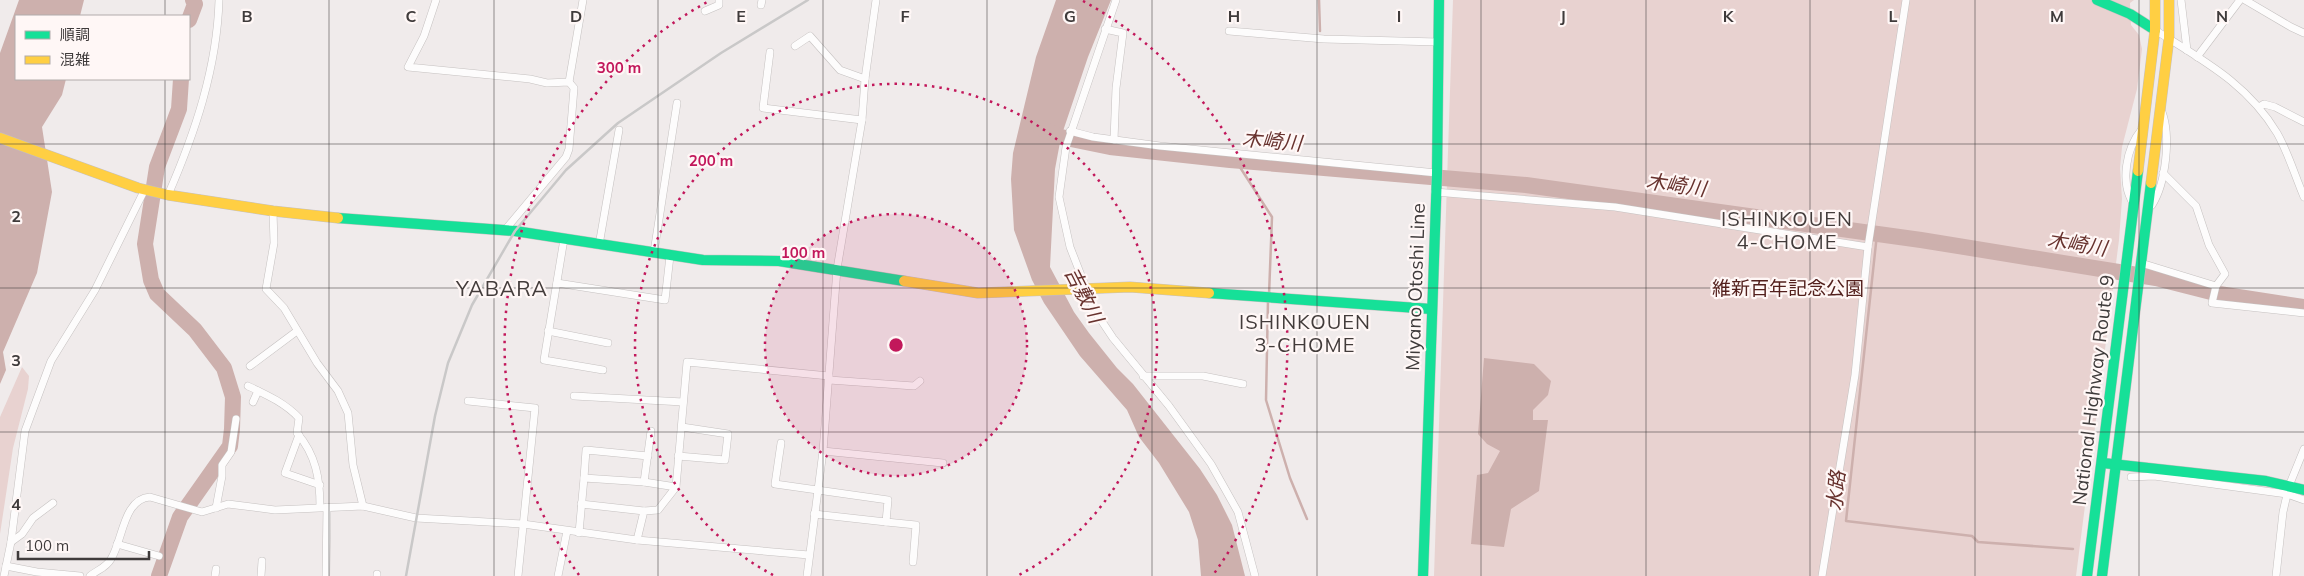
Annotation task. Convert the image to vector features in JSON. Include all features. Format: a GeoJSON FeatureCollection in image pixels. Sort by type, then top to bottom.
{"type":"FeatureCollection","features":[{"type":"Feature","properties":{"kind":"main road","name":"Miyano Otoshi Line"},"geometry":{"type":"LineString","coordinates":[[1423,576],[1437,172],[1439,0]]}},
{"type":"Feature","properties":{"kind":"main road"},"geometry":{"type":"LineString","coordinates":[[2097,0],[2130,14],[2155,30]]}},
{"type":"Feature","properties":{"kind":"main road","name":"National Highway Route 9"},"geometry":{"type":"LineString","coordinates":[[2087,576],[2135,205],[2155,30],[2155,0]]}},
{"type":"Feature","properties":{"kind":"main road","name":"National Highway Route 9"},"geometry":{"type":"LineString","coordinates":[[2102,576],[2169,38],[2169,0]]}},
{"type":"Feature","properties":{"kind":"main road"},"geometry":{"type":"LineString","coordinates":[[0,138],[141,189],[273,211],[392,223],[505,230],[703,260],[779,261],[978,293],[1027,293],[1083,288],[1130,287],[1431,309]]}},
{"type":"Feature","properties":{"kind":"main road"},"geometry":{"type":"LineString","coordinates":[[2103,463],[2266,481],[2288,490],[2304,490]]}},
{"type":"Feature","properties":{"kind":"street"},"geometry":{"type":"LineString","coordinates":[[168,195],[199,113],[214,56],[220,0]]}},
{"type":"Feature","properties":{"kind":"street"},"geometry":{"type":"LineString","coordinates":[[436,0],[424,36],[408,67],[530,79],[547,83],[569,82]]}},
{"type":"Feature","properties":{"kind":"street"},"geometry":{"type":"LineString","coordinates":[[505,230],[563,162],[570,149],[574,88],[569,82],[583,0]]}},
{"type":"Feature","properties":{"kind":"street"},"geometry":{"type":"LineString","coordinates":[[705,11],[719,5],[719,0]]}},
{"type":"Feature","properties":{"kind":"street"},"geometry":{"type":"LineString","coordinates":[[807,576],[822,451],[837,269],[862,120],[865,79],[876,0]]}},
{"type":"Feature","properties":{"kind":"street"},"geometry":{"type":"LineString","coordinates":[[1116,0],[1066,147],[1059,197],[1070,248],[1083,288],[1095,311],[1113,338],[1194,439],[1232,502],[1246,538],[1255,576]]}},
{"type":"Feature","properties":{"kind":"street"},"geometry":{"type":"LineString","coordinates":[[1822,576],[1855,374],[1868,247],[1906,0]]}},
{"type":"Feature","properties":{"kind":"street"},"geometry":{"type":"LineString","coordinates":[[2182,0],[2187,50]]}},
{"type":"Feature","properties":{"kind":"street"},"geometry":{"type":"LineString","coordinates":[[2197,57],[2240,0]]}},
{"type":"Feature","properties":{"kind":"street"},"geometry":{"type":"LineString","coordinates":[[2245,0],[2291,27],[2304,32]]}},
{"type":"Feature","properties":{"kind":"street"},"geometry":{"type":"LineString","coordinates":[[1105,30],[1123,33],[1116,88],[1114,140]]}},
{"type":"Feature","properties":{"kind":"street"},"geometry":{"type":"LineString","coordinates":[[2155,30],[2244,90],[2278,134],[2304,197]]}},
{"type":"Feature","properties":{"kind":"street"},"geometry":{"type":"LineString","coordinates":[[1229,31],[1324,39],[1438,42]]}},
{"type":"Feature","properties":{"kind":"street"},"geometry":{"type":"LineString","coordinates":[[795,46],[810,36],[840,70],[865,79]]}},
{"type":"Feature","properties":{"kind":"street"},"geometry":{"type":"LineString","coordinates":[[770,52],[763,108],[862,120]]}},
{"type":"Feature","properties":{"kind":"street"},"geometry":{"type":"LineString","coordinates":[[654,252],[676,103]]}},
{"type":"Feature","properties":{"kind":"street"},"geometry":{"type":"LineString","coordinates":[[2259,107],[2264,104],[2275,107],[2304,122]]}},
{"type":"Feature","properties":{"kind":"street"},"geometry":{"type":"LineString","coordinates":[[2148,210],[2155,201],[2166,159],[2166,124],[2160,107]]}},
{"type":"Feature","properties":{"kind":"street"},"geometry":{"type":"LineString","coordinates":[[599,245],[620,130]]}},
{"type":"Feature","properties":{"kind":"street"},"geometry":{"type":"LineString","coordinates":[[1070,131],[1114,140],[1437,172]]}},
{"type":"Feature","properties":{"kind":"street"},"geometry":{"type":"LineString","coordinates":[[2163,173],[2196,206],[2209,245],[2225,274],[2216,286],[2212,303],[2304,313]]}},
{"type":"Feature","properties":{"kind":"street"},"geometry":{"type":"LineString","coordinates":[[4,576],[11,542],[25,431],[51,361],[95,290],[141,189]]}},
{"type":"Feature","properties":{"kind":"street"},"geometry":{"type":"LineString","coordinates":[[1435,192],[1615,208],[1868,247]]}},
{"type":"Feature","properties":{"kind":"street"},"geometry":{"type":"LineString","coordinates":[[273,211],[274,243],[266,289],[284,308],[317,364],[338,391],[348,413],[353,465],[363,506]]}},
{"type":"Feature","properties":{"kind":"street"},"geometry":{"type":"LineString","coordinates":[[564,239],[544,360],[603,370]]}},
{"type":"Feature","properties":{"kind":"street"},"geometry":{"type":"LineString","coordinates":[[557,283],[665,300],[670,256]]}},
{"type":"Feature","properties":{"kind":"street"},"geometry":{"type":"LineString","coordinates":[[2141,265],[2216,286]]}},
{"type":"Feature","properties":{"kind":"street"},"geometry":{"type":"LineString","coordinates":[[250,366],[297,331]]}},
{"type":"Feature","properties":{"kind":"street"},"geometry":{"type":"LineString","coordinates":[[548,331],[608,343]]}},
{"type":"Feature","properties":{"kind":"street"},"geometry":{"type":"LineString","coordinates":[[581,504],[644,511],[658,510],[676,487],[687,362],[914,386],[920,381]]}},
{"type":"Feature","properties":{"kind":"street"},"geometry":{"type":"LineString","coordinates":[[1143,376],[1203,376],[1243,384]]}},
{"type":"Feature","properties":{"kind":"street"},"geometry":{"type":"LineString","coordinates":[[248,386],[290,409],[299,418],[297,433],[308,447],[320,485],[324,507],[326,576]]}},
{"type":"Feature","properties":{"kind":"street"},"geometry":{"type":"LineString","coordinates":[[253,402],[258,391]]}},
{"type":"Feature","properties":{"kind":"street"},"geometry":{"type":"LineString","coordinates":[[574,396],[683,402]]}},
{"type":"Feature","properties":{"kind":"street"},"geometry":{"type":"LineString","coordinates":[[468,401],[536,408],[518,576]]}},
{"type":"Feature","properties":{"kind":"street"},"geometry":{"type":"LineString","coordinates":[[216,508],[222,476],[222,465],[232,452],[236,419]]}},
{"type":"Feature","properties":{"kind":"street"},"geometry":{"type":"LineString","coordinates":[[678,456],[725,460],[728,434],[682,428]]}},
{"type":"Feature","properties":{"kind":"street"},"geometry":{"type":"LineString","coordinates":[[644,482],[651,431]]}},
{"type":"Feature","properties":{"kind":"street"},"geometry":{"type":"LineString","coordinates":[[299,436],[286,473],[320,485]]}},
{"type":"Feature","properties":{"kind":"street"},"geometry":{"type":"LineString","coordinates":[[781,443],[775,484],[888,500],[886,522]]}},
{"type":"Feature","properties":{"kind":"street"},"geometry":{"type":"LineString","coordinates":[[2276,576],[2283,512],[2288,490],[2304,449]]}},
{"type":"Feature","properties":{"kind":"street"},"geometry":{"type":"LineString","coordinates":[[579,533],[586,450],[648,456]]}},
{"type":"Feature","properties":{"kind":"street"},"geometry":{"type":"LineString","coordinates":[[822,451],[943,463]]}},
{"type":"Feature","properties":{"kind":"street"},"geometry":{"type":"LineString","coordinates":[[2131,477],[2154,476],[2288,490],[2304,500]]}},
{"type":"Feature","properties":{"kind":"street"},"geometry":{"type":"LineString","coordinates":[[584,478],[644,482],[676,487]]}},
{"type":"Feature","properties":{"kind":"street"},"geometry":{"type":"LineString","coordinates":[[90,576],[102,569],[111,560],[134,503],[143,497],[150,497],[202,512],[228,504],[275,510],[363,506],[416,518],[523,524],[637,540],[809,555]]}},
{"type":"Feature","properties":{"kind":"street"},"geometry":{"type":"LineString","coordinates":[[11,542],[22,534],[34,518],[53,503]]}},
{"type":"Feature","properties":{"kind":"street"},"geometry":{"type":"LineString","coordinates":[[637,540],[644,511]]}},
{"type":"Feature","properties":{"kind":"street"},"geometry":{"type":"LineString","coordinates":[[814,514],[916,525],[913,562]]}},
{"type":"Feature","properties":{"kind":"street"},"geometry":{"type":"LineString","coordinates":[[558,576],[567,531]]}},
{"type":"Feature","properties":{"kind":"street"},"geometry":{"type":"LineString","coordinates":[[117,544],[159,556]]}},
{"type":"Feature","properties":{"kind":"street"},"geometry":{"type":"LineString","coordinates":[[261,576],[262,561]]}},
{"type":"Feature","properties":{"kind":"street"},"geometry":{"type":"LineString","coordinates":[[6,566],[37,572],[80,576]]}},
{"type":"Feature","properties":{"kind":"green space","name":"維新百年記念公園"},"geometry":{"type":"Polygon","coordinates":[[[1453,0],[2134,0],[2130,3],[2131,25],[2139,35],[2142,49],[2137,89],[2122,147],[2120,168],[2122,199],[2119,240],[2076,576],[1434,576],[1453,0]]]}},
{"type":"Feature","properties":{"kind":"green space"},"geometry":{"type":"Polygon","coordinates":[[[22,367],[29,376],[28,389],[13,448],[0,534],[0,417],[22,367]]]}},
{"type":"Feature","properties":{"kind":"shaded area"},"geometry":{"type":"Polygon","coordinates":[[[19,0],[84,0],[80,15],[15,15],[15,80],[66,80],[62,95],[42,127],[52,192],[37,273],[3,352],[6,370],[0,384],[0,53],[19,0]]]}},
{"type":"Feature","properties":{"kind":"shaded area"},"geometry":{"type":"Polygon","coordinates":[[[1056,0],[1111,0],[1088,57],[1061,137],[1055,169],[1050,267],[1074,312],[1089,333],[1117,368],[1133,384],[1200,469],[1217,495],[1232,525],[1245,576],[1201,576],[1198,540],[1189,512],[1159,463],[1139,437],[1127,410],[1080,356],[1044,303],[1032,280],[1014,230],[1011,179],[1013,153],[1036,57],[1056,0]]]}},
{"type":"Feature","properties":{"kind":"shaded area"},"geometry":{"type":"Polygon","coordinates":[[[1484,358],[1534,364],[1551,381],[1548,395],[1533,410],[1533,420],[1548,420],[1539,491],[1511,509],[1504,547],[1471,544],[1477,475],[1488,473],[1500,451],[1487,444],[1478,434],[1484,358]]]}},
{"type":"Feature","properties":{"kind":"waterway"},"geometry":{"type":"LineString","coordinates":[[190,17],[195,4],[193,0]]}},
{"type":"Feature","properties":{"kind":"waterway"},"geometry":{"type":"LineString","coordinates":[[1319,0],[1320,31]]}},
{"type":"Feature","properties":{"kind":"waterway"},"geometry":{"type":"LineString","coordinates":[[159,576],[180,517],[230,446],[232,429],[233,397],[224,368],[195,330],[157,294],[151,280],[145,244],[157,167],[179,109],[181,80]]}},
{"type":"Feature","properties":{"kind":"waterway","name":"木崎川"},"geometry":{"type":"LineString","coordinates":[[1041,128],[1061,137],[1110,147],[1230,160],[1526,185],[1921,240],[2156,278],[2219,294],[2304,307]]}},
{"type":"Feature","properties":{"kind":"waterway"},"geometry":{"type":"LineString","coordinates":[[1236,161],[1272,217],[1269,295]]}},
{"type":"Feature","properties":{"kind":"waterway","name":"水路"},"geometry":{"type":"LineString","coordinates":[[1877,234],[1846,521],[1972,536],[1978,542],[2073,549]]}},
{"type":"Feature","properties":{"kind":"waterway"},"geometry":{"type":"LineString","coordinates":[[1268,300],[1266,400],[1290,478],[1307,519]]}},
{"type":"Feature","properties":{"kind":"railway"},"geometry":{"type":"LineString","coordinates":[[406,576],[435,416],[448,363],[472,305],[515,231],[566,170],[618,123],[721,53],[808,0]]}},
{"type":"Feature","properties":{"kind":"traffic: fast"},"geometry":{"type":"LineString","coordinates":[[1423,576],[1437,173],[1439,0]]}},
{"type":"Feature","properties":{"kind":"traffic: fast"},"geometry":{"type":"LineString","coordinates":[[2097,0],[2130,14],[2155,30]]}},
{"type":"Feature","properties":{"kind":"traffic: fast"},"geometry":{"type":"LineString","coordinates":[[2087,576],[2138,171]]}},
{"type":"Feature","properties":{"kind":"traffic: fast"},"geometry":{"type":"LineString","coordinates":[[2102,576],[2151,183]]}},
{"type":"Feature","properties":{"kind":"traffic: fast"},"geometry":{"type":"LineString","coordinates":[[338,218],[515,231],[703,260],[779,261],[904,281]]}},
{"type":"Feature","properties":{"kind":"traffic: fast"},"geometry":{"type":"LineString","coordinates":[[1209,293],[1431,309]]}},
{"type":"Feature","properties":{"kind":"traffic: fast"},"geometry":{"type":"LineString","coordinates":[[2103,463],[2266,481],[2304,490]]}},
{"type":"Feature","properties":{"kind":"traffic: slow"},"geometry":{"type":"LineString","coordinates":[[2138,171],[2155,30],[2155,0]]}},
{"type":"Feature","properties":{"kind":"traffic: slow"},"geometry":{"type":"LineString","coordinates":[[2151,183],[2169,38],[2169,0]]}},
{"type":"Feature","properties":{"kind":"traffic: slow"},"geometry":{"type":"LineString","coordinates":[[0,138],[138,188],[168,195],[273,211],[338,218]]}},
{"type":"Feature","properties":{"kind":"traffic: slow"},"geometry":{"type":"LineString","coordinates":[[904,281],[978,293],[1130,287],[1209,293]]}},
{"type":"Feature","properties":{"kind":"district","name":"ISHINKOUEN 4-CHOME"},"geometry":{"type":"Point","coordinates":[1787,230]}},
{"type":"Feature","properties":{"kind":"district","name":"YABARA"},"geometry":{"type":"Point","coordinates":[502,289]}},
{"type":"Feature","properties":{"kind":"district","name":"ISHINKOUEN 3-CHOME"},"geometry":{"type":"Point","coordinates":[1305,334]}},
{"type":"Feature","properties":{"kind":"water label","name":"吉敷川"},"geometry":{"type":"Point","coordinates":[1084,295]}}]}
